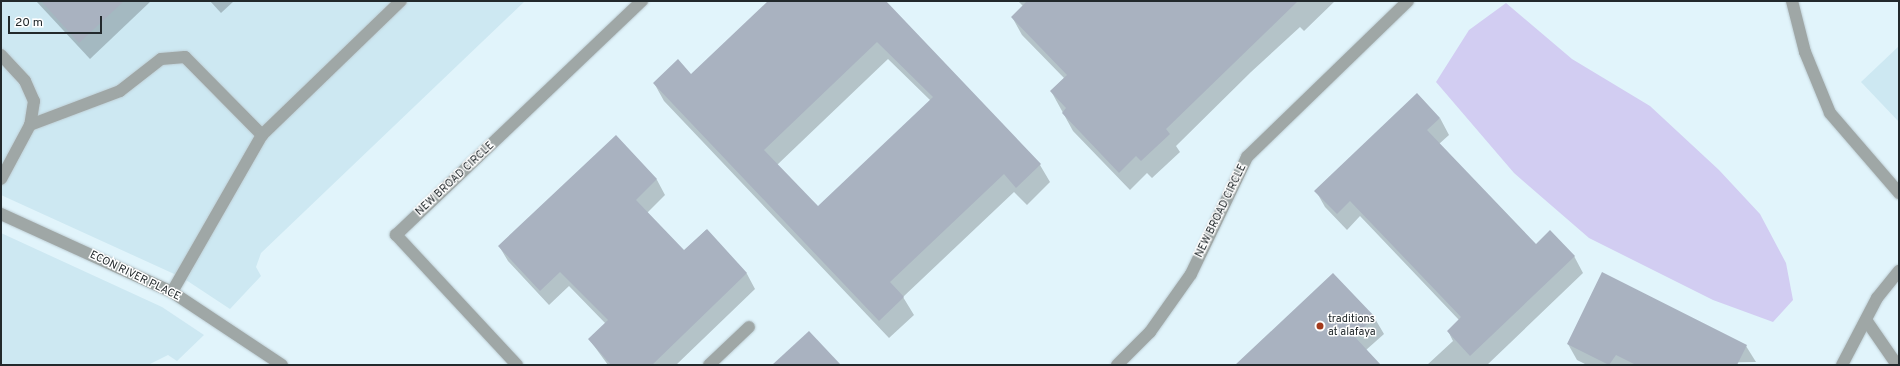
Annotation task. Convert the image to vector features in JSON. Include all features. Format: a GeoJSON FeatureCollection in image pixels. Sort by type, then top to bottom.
{"type":"FeatureCollection","features":[{"type":"Feature","properties":{"kind":"street"},"geometry":{"type":"LineString","coordinates":[[172,292],[262,135],[401,1]]}},
{"type":"Feature","properties":{"kind":"street","name":"NEW BROAD CIRCLE"},"geometry":{"type":"LineString","coordinates":[[517,365],[396,235],[642,1]]}},
{"type":"Feature","properties":{"kind":"street","name":"NEW BROAD CIRCLE"},"geometry":{"type":"LineString","coordinates":[[1117,365],[1150,332],[1191,274],[1247,157],[1408,1]]}},
{"type":"Feature","properties":{"kind":"street"},"geometry":{"type":"LineString","coordinates":[[1792,1],[1805,52],[1830,113],[1899,193]]}},
{"type":"Feature","properties":{"kind":"street"},"geometry":{"type":"LineString","coordinates":[[1,55],[25,81],[34,101],[30,124],[1,179]]}},
{"type":"Feature","properties":{"kind":"street"},"geometry":{"type":"LineString","coordinates":[[30,124],[120,91],[161,59],[185,57],[262,135]]}},
{"type":"Feature","properties":{"kind":"street","name":"ECON RIVER PLACE"},"geometry":{"type":"LineString","coordinates":[[1,214],[172,292],[282,365]]}},
{"type":"Feature","properties":{"kind":"street"},"geometry":{"type":"LineString","coordinates":[[1842,365],[1877,298],[1899,271]]}},
{"type":"Feature","properties":{"kind":"street"},"geometry":{"type":"LineString","coordinates":[[1866,320],[1897,365]]}},
{"type":"Feature","properties":{"kind":"street"},"geometry":{"type":"LineString","coordinates":[[710,365],[749,327]]}},
{"type":"Feature","properties":{"kind":"shaded area"},"geometry":{"type":"Polygon","coordinates":[[[1,1],[525,1],[261,253],[256,267],[261,276],[230,309],[183,278],[1,195],[1,1]]]}},
{"type":"Feature","properties":{"kind":"shaded area"},"geometry":{"type":"Polygon","coordinates":[[[1506,3],[1572,59],[1650,106],[1719,170],[1760,214],[1786,263],[1793,300],[1773,322],[1713,300],[1589,238],[1514,173],[1436,82],[1469,30],[1506,3]]]}},
{"type":"Feature","properties":{"kind":"shaded area"},"geometry":{"type":"Polygon","coordinates":[[[1899,46],[1899,122],[1861,82],[1899,46]]]}},
{"type":"Feature","properties":{"kind":"shaded area"},"geometry":{"type":"Polygon","coordinates":[[[1,233],[162,307],[204,335],[177,361],[168,355],[148,365],[1,365],[1,233]]]}},
{"type":"Feature","properties":{"kind":"building"},"geometry":{"type":"Polygon","coordinates":[[[41,1],[124,1],[79,43],[41,1]]]}},
{"type":"Feature","properties":{"kind":"building"},"geometry":{"type":"Polygon","coordinates":[[[768,1],[886,1],[1041,164],[1016,188],[1004,174],[890,282],[904,297],[879,321],[653,83],[678,59],[691,74],[768,1]],[[877,42],[764,150],[818,206],[933,97],[877,42]]]}},
{"type":"Feature","properties":{"kind":"building"},"geometry":{"type":"Polygon","coordinates":[[[1027,1],[1298,1],[1166,129],[1170,134],[1141,161],[1136,156],[1119,173],[1062,113],[1066,108],[1050,91],[1067,75],[1011,17],[1027,1]]]}},
{"type":"Feature","properties":{"kind":"building"},"geometry":{"type":"Polygon","coordinates":[[[1417,93],[1440,118],[1427,130],[1536,244],[1550,230],[1575,256],[1470,356],[1447,331],[1461,317],[1350,201],[1337,214],[1314,191],[1417,93]]]}},
{"type":"Feature","properties":{"kind":"building"},"geometry":{"type":"Polygon","coordinates":[[[616,135],[657,179],[636,200],[684,250],[707,229],[747,273],[652,365],[611,365],[588,339],[608,320],[560,272],[540,291],[498,246],[616,135]]]}},
{"type":"Feature","properties":{"kind":"building"},"geometry":{"type":"Polygon","coordinates":[[[1602,272],[1747,345],[1737,365],[1636,365],[1616,355],[1609,365],[1567,344],[1602,272]]]}},
{"type":"Feature","properties":{"kind":"building","name":"traditions at alafaya"},"geometry":{"type":"Polygon","coordinates":[[[1333,273],[1375,317],[1354,336],[1381,365],[1235,365],[1333,273]]]}},
{"type":"Feature","properties":{"kind":"building"},"geometry":{"type":"Polygon","coordinates":[[[809,331],[841,365],[772,365],[809,331]]]}},
{"type":"Feature","properties":{"kind":"place","name":"traditions at alafaya"},"geometry":{"type":"Point","coordinates":[1320,326]}}]}
